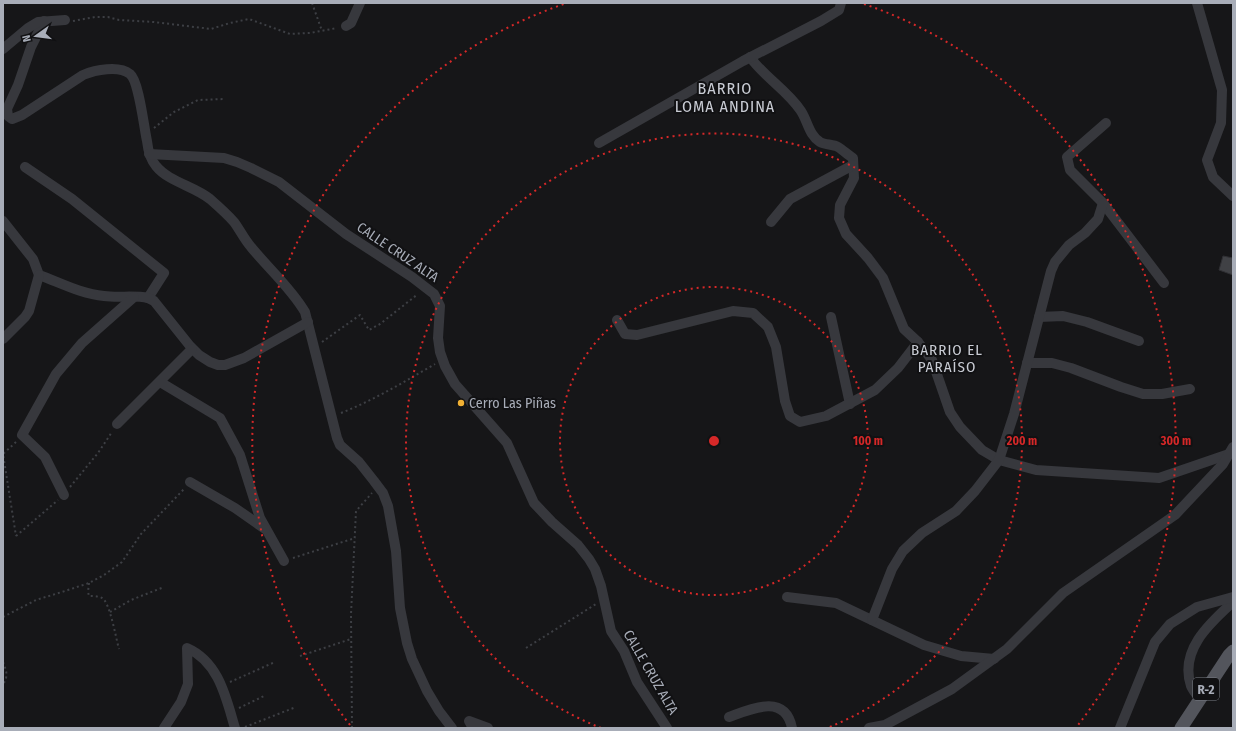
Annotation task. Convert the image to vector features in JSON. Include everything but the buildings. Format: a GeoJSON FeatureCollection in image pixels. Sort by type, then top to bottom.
{"type":"FeatureCollection","features":[{"type":"Feature","properties":{"kind":"main road","name":"R-2"},"geometry":{"type":"LineString","coordinates":[[1181,728],[1233,651]]}},
{"type":"Feature","properties":{"kind":"street"},"geometry":{"type":"LineString","coordinates":[[346,26],[351,23],[360,3]]}},
{"type":"Feature","properties":{"kind":"street"},"geometry":{"type":"LineString","coordinates":[[600,143],[750,56],[821,21],[839,10],[841,3]]}},
{"type":"Feature","properties":{"kind":"street"},"geometry":{"type":"LineString","coordinates":[[1197,3],[1222,90],[1221,123],[1207,160],[1213,177],[1233,196]]}},
{"type":"Feature","properties":{"kind":"street"},"geometry":{"type":"LineString","coordinates":[[3,48],[38,22],[65,20]]}},
{"type":"Feature","properties":{"kind":"street"},"geometry":{"type":"LineString","coordinates":[[44,21],[31,47],[18,85],[7,109],[8,116],[12,119],[22,116],[83,75],[105,69],[123,71],[130,74],[135,80],[138,90],[149,154],[156,167],[164,174],[208,198],[234,222],[250,246],[299,301],[308,322],[340,445],[359,462],[383,493],[388,506],[396,551],[400,608],[407,644],[412,659],[428,691],[439,711],[452,728]]}},
{"type":"Feature","properties":{"kind":"street"},"geometry":{"type":"LineString","coordinates":[[750,56],[758,68],[784,91],[800,110],[810,132],[820,142],[838,147],[853,158],[854,178],[840,205],[839,218],[846,234],[868,258],[883,278],[904,329],[918,342],[932,360],[950,412],[960,427],[982,450],[999,460],[1036,470],[1159,478],[1231,451]]}},
{"type":"Feature","properties":{"kind":"street"},"geometry":{"type":"LineString","coordinates":[[1106,123],[1067,157],[1070,170],[1103,203],[1164,283]]}},
{"type":"Feature","properties":{"kind":"street","name":"CALLE CRUZ ALTA"},"geometry":{"type":"LineString","coordinates":[[149,154],[224,158],[251,168],[278,182],[346,234],[412,277],[434,294],[440,306],[438,338],[443,360],[455,384],[507,443],[534,502],[552,522],[578,545],[589,559],[595,570],[604,599],[611,631],[624,651],[637,682],[667,728]]}},
{"type":"Feature","properties":{"kind":"street"},"geometry":{"type":"LineString","coordinates":[[771,222],[790,199],[853,165]]}},
{"type":"Feature","properties":{"kind":"street"},"geometry":{"type":"LineString","coordinates":[[25,167],[72,199],[164,273],[148,298]]}},
{"type":"Feature","properties":{"kind":"street"},"geometry":{"type":"LineString","coordinates":[[872,620],[892,569],[903,551],[922,534],[956,510],[975,491],[999,460],[1014,414],[1050,271],[1055,262],[1069,245],[1085,233],[1098,219],[1103,203]]}},
{"type":"Feature","properties":{"kind":"street"},"geometry":{"type":"LineString","coordinates":[[3,221],[33,259],[39,275],[29,311],[3,339]]}},
{"type":"Feature","properties":{"kind":"street"},"geometry":{"type":"LineString","coordinates":[[39,275],[76,290],[93,294],[148,298],[154,301],[199,356],[218,365],[225,365],[244,358],[308,322]]}},
{"type":"Feature","properties":{"kind":"street"},"geometry":{"type":"LineString","coordinates":[[64,494],[45,457],[22,434],[56,374],[82,343],[134,297]]}},
{"type":"Feature","properties":{"kind":"street"},"geometry":{"type":"LineString","coordinates":[[617,320],[625,334],[637,335],[733,311],[753,313],[768,327],[776,347],[785,401],[790,416],[800,422],[826,416],[875,390],[898,368],[918,342]]}},
{"type":"Feature","properties":{"kind":"street"},"geometry":{"type":"LineString","coordinates":[[1039,317],[1063,316],[1087,322],[1139,341]]}},
{"type":"Feature","properties":{"kind":"street"},"geometry":{"type":"LineString","coordinates":[[831,317],[850,404]]}},
{"type":"Feature","properties":{"kind":"street"},"geometry":{"type":"LineString","coordinates":[[117,424],[192,349]]}},
{"type":"Feature","properties":{"kind":"street"},"geometry":{"type":"LineString","coordinates":[[1027,363],[1052,363],[1071,368],[1120,387],[1143,394],[1162,394],[1190,389]]}},
{"type":"Feature","properties":{"kind":"street"},"geometry":{"type":"LineString","coordinates":[[160,382],[220,418],[240,455],[260,518],[284,561]]}},
{"type":"Feature","properties":{"kind":"street"},"geometry":{"type":"LineString","coordinates":[[870,728],[885,725],[952,689],[994,659],[1007,649],[1063,592],[1175,515],[1223,464],[1231,451]]}},
{"type":"Feature","properties":{"kind":"street"},"geometry":{"type":"LineString","coordinates":[[190,482],[236,508],[267,530]]}},
{"type":"Feature","properties":{"kind":"street"},"geometry":{"type":"LineString","coordinates":[[1120,728],[1155,642],[1170,624],[1197,607],[1233,596]]}},
{"type":"Feature","properties":{"kind":"street"},"geometry":{"type":"LineString","coordinates":[[787,597],[836,603],[924,645],[961,656],[994,659]]}},
{"type":"Feature","properties":{"kind":"street"},"geometry":{"type":"LineString","coordinates":[[1200,699],[1192,687],[1189,677],[1189,661],[1193,646],[1210,623],[1233,602]]}},
{"type":"Feature","properties":{"kind":"street"},"geometry":{"type":"LineString","coordinates":[[164,728],[181,702],[188,684],[187,648],[199,654],[217,675],[235,728]]}},
{"type":"Feature","properties":{"kind":"street"},"geometry":{"type":"LineString","coordinates":[[729,717],[759,706],[771,706],[783,710],[792,728]]}},
{"type":"Feature","properties":{"kind":"street"},"geometry":{"type":"LineString","coordinates":[[473,728],[469,721],[488,728]]}},
{"type":"Feature","properties":{"kind":"path"},"geometry":{"type":"LineString","coordinates":[[312,3],[322,31]]}},
{"type":"Feature","properties":{"kind":"path"},"geometry":{"type":"LineString","coordinates":[[65,20],[71,21],[95,17],[108,17],[119,20],[154,22],[211,29],[249,19],[290,34],[310,33],[346,26]]}},
{"type":"Feature","properties":{"kind":"path"},"geometry":{"type":"LineString","coordinates":[[146,136],[174,112],[198,100],[224,99]]}},
{"type":"Feature","properties":{"kind":"path"},"geometry":{"type":"LineString","coordinates":[[314,347],[360,315],[369,330],[380,324],[426,288]]}},
{"type":"Feature","properties":{"kind":"path"},"geometry":{"type":"LineString","coordinates":[[332,416],[375,398],[443,360]]}},
{"type":"Feature","properties":{"kind":"path"},"geometry":{"type":"LineString","coordinates":[[16,536],[3,454],[22,434]]}},
{"type":"Feature","properties":{"kind":"path"},"geometry":{"type":"LineString","coordinates":[[3,617],[36,600],[89,583],[104,576],[122,562],[141,534],[190,482]]}},
{"type":"Feature","properties":{"kind":"path"},"geometry":{"type":"LineString","coordinates":[[352,728],[351,639],[356,511],[378,487]]}},
{"type":"Feature","properties":{"kind":"path"},"geometry":{"type":"LineString","coordinates":[[284,561],[355,538]]}},
{"type":"Feature","properties":{"kind":"path"},"geometry":{"type":"LineString","coordinates":[[89,583],[89,596],[102,598],[106,601],[119,649]]}},
{"type":"Feature","properties":{"kind":"path"},"geometry":{"type":"LineString","coordinates":[[110,612],[131,600],[164,587]]}},
{"type":"Feature","properties":{"kind":"path"},"geometry":{"type":"LineString","coordinates":[[526,648],[604,599]]}},
{"type":"Feature","properties":{"kind":"path"},"geometry":{"type":"LineString","coordinates":[[300,656],[351,639]]}},
{"type":"Feature","properties":{"kind":"path"},"geometry":{"type":"LineString","coordinates":[[3,662],[7,672],[6,680],[3,684]]}},
{"type":"Feature","properties":{"kind":"path"},"geometry":{"type":"LineString","coordinates":[[222,686],[275,662]]}},
{"type":"Feature","properties":{"kind":"path"},"geometry":{"type":"LineString","coordinates":[[230,712],[264,696]]}},
{"type":"Feature","properties":{"kind":"path"},"geometry":{"type":"LineString","coordinates":[[242,728],[296,707]]}},
{"type":"Feature","properties":{"kind":"place","name":"Cerro Las Piñas"},"geometry":{"type":"Point","coordinates":[461,403]}},
{"type":"Feature","properties":{"kind":"district","name":"BARRIO LOMA ANDINA"},"geometry":{"type":"Point","coordinates":[725,97]}},
{"type":"Feature","properties":{"kind":"district","name":"BARRIO EL PARAÍSO"},"geometry":{"type":"Point","coordinates":[947,358]}}]}
